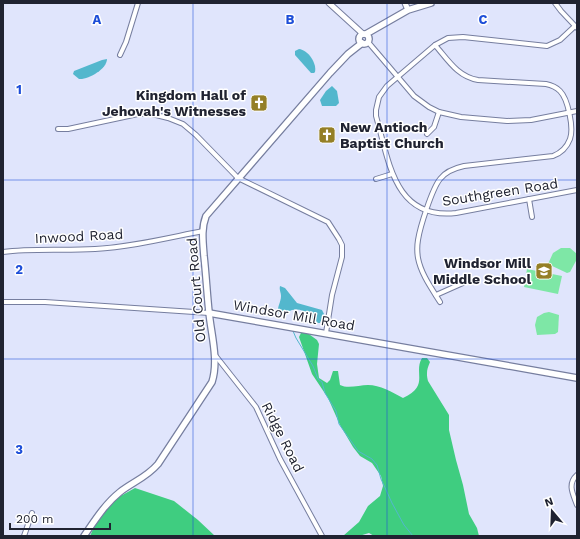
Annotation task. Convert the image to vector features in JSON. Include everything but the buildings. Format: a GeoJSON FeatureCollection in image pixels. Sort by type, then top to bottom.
{"type":"FeatureCollection","features":[{"type":"Feature","properties":{"kind":"main road","name":"Old Court Road"},"geometry":{"type":"LineString","coordinates":[[84,536],[112,500],[122,491],[148,475],[164,457],[210,387],[215,372],[203,231],[206,216],[334,68],[364,38],[379,27],[408,10],[431,3]]}},
{"type":"Feature","properties":{"kind":"main road","name":"Windsor Mill Road"},"geometry":{"type":"LineString","coordinates":[[209,313],[577,378]]}},
{"type":"Feature","properties":{"kind":"street"},"geometry":{"type":"LineString","coordinates":[[120,55],[126,42],[138,3]]}},
{"type":"Feature","properties":{"kind":"street"},"geometry":{"type":"LineString","coordinates":[[329,3],[364,38],[414,96],[440,112],[461,117],[507,121],[531,120],[577,111]]}},
{"type":"Feature","properties":{"kind":"street"},"geometry":{"type":"LineString","coordinates":[[406,3],[408,10]]}},
{"type":"Feature","properties":{"kind":"street"},"geometry":{"type":"LineString","coordinates":[[555,3],[576,27]]}},
{"type":"Feature","properties":{"kind":"street","name":"Southgreen Road"},"geometry":{"type":"LineString","coordinates":[[576,27],[560,40],[547,46],[463,36],[448,38],[435,45],[382,92],[379,98],[376,116],[395,182],[414,204],[427,210],[448,214],[577,190]]}},
{"type":"Feature","properties":{"kind":"street"},"geometry":{"type":"LineString","coordinates":[[435,45],[455,69],[467,77],[478,80],[546,84],[559,90],[564,97],[569,113],[571,128],[570,140],[565,147],[558,154],[548,158],[464,166],[452,169],[441,178],[437,184],[417,240],[418,258],[423,272],[440,302]]}},
{"type":"Feature","properties":{"kind":"street"},"geometry":{"type":"LineString","coordinates":[[427,134],[434,127],[440,112]]}},
{"type":"Feature","properties":{"kind":"street"},"geometry":{"type":"LineString","coordinates":[[58,129],[68,129],[138,114],[152,114],[168,118],[183,124],[193,132],[238,178],[328,222],[342,244],[342,257],[332,295],[326,333]]}},
{"type":"Feature","properties":{"kind":"street"},"geometry":{"type":"LineString","coordinates":[[376,179],[392,174]]}},
{"type":"Feature","properties":{"kind":"street"},"geometry":{"type":"LineString","coordinates":[[529,199],[532,217]]}},
{"type":"Feature","properties":{"kind":"street","name":"Inwood Road"},"geometry":{"type":"LineString","coordinates":[[3,252],[109,248],[144,243],[203,231]]}},
{"type":"Feature","properties":{"kind":"street"},"geometry":{"type":"LineString","coordinates":[[436,295],[463,283]]}},
{"type":"Feature","properties":{"kind":"street","name":"Windsor Mill Road"},"geometry":{"type":"LineString","coordinates":[[3,302],[45,302],[209,313]]}},
{"type":"Feature","properties":{"kind":"street","name":"Ridge Road"},"geometry":{"type":"LineString","coordinates":[[214,354],[256,407],[278,455],[322,536]]}},
{"type":"Feature","properties":{"kind":"street"},"geometry":{"type":"LineString","coordinates":[[577,475],[571,486],[577,505]]}},
{"type":"Feature","properties":{"kind":"street"},"geometry":{"type":"LineString","coordinates":[[24,536],[32,513]]}},
{"type":"Feature","properties":{"kind":"green space"},"geometry":{"type":"Polygon","coordinates":[[[561,248],[570,248],[577,254],[577,259],[570,272],[567,273],[548,264],[553,253],[561,248]]]}},
{"type":"Feature","properties":{"kind":"green space"},"geometry":{"type":"Polygon","coordinates":[[[527,269],[562,276],[558,294],[524,287],[527,269]]]}},
{"type":"Feature","properties":{"kind":"green space"},"geometry":{"type":"Polygon","coordinates":[[[549,312],[559,315],[558,332],[555,334],[537,335],[535,325],[537,317],[549,312]]]}},
{"type":"Feature","properties":{"kind":"green space"},"geometry":{"type":"Polygon","coordinates":[[[306,332],[317,340],[319,344],[317,364],[319,378],[327,383],[330,380],[333,371],[338,371],[340,385],[346,387],[368,385],[377,386],[403,398],[416,389],[419,384],[420,364],[422,358],[427,358],[430,362],[427,371],[428,381],[449,415],[449,430],[469,514],[477,528],[479,536],[374,536],[369,533],[359,536],[343,536],[359,522],[368,506],[380,496],[383,486],[381,476],[372,463],[360,456],[353,447],[340,425],[328,398],[312,374],[299,337],[301,333],[306,332]]]}},
{"type":"Feature","properties":{"kind":"green space"},"geometry":{"type":"Polygon","coordinates":[[[135,488],[174,501],[215,536],[90,536],[99,516],[117,498],[135,488]]]}},
{"type":"Feature","properties":{"kind":"water"},"geometry":{"type":"Polygon","coordinates":[[[299,49],[309,54],[315,65],[314,73],[311,73],[295,55],[295,51],[299,49]]]}},
{"type":"Feature","properties":{"kind":"water"},"geometry":{"type":"Polygon","coordinates":[[[107,59],[101,70],[92,76],[79,79],[73,74],[74,71],[107,59]]]}},
{"type":"Feature","properties":{"kind":"water"},"geometry":{"type":"Polygon","coordinates":[[[332,86],[337,91],[339,103],[336,106],[322,106],[320,100],[326,91],[332,86]]]}},
{"type":"Feature","properties":{"kind":"water"},"geometry":{"type":"Polygon","coordinates":[[[280,286],[285,288],[297,303],[322,310],[324,314],[320,323],[317,323],[303,311],[296,309],[278,313],[281,296],[280,286]]]}},
{"type":"Feature","properties":{"kind":"waterway"},"geometry":{"type":"LineString","coordinates":[[293,331],[313,366],[318,379],[322,382],[325,393],[336,411],[339,424],[358,451],[372,459],[377,465],[381,479],[392,503],[404,525],[413,536]]}},
{"type":"Feature","properties":{"kind":"place","name":"Kingdom Hall of Jehovah's Witnesses"},"geometry":{"type":"Point","coordinates":[259,103]}},
{"type":"Feature","properties":{"kind":"place","name":"New Antioch Baptist Church"},"geometry":{"type":"Point","coordinates":[327,135]}},
{"type":"Feature","properties":{"kind":"place","name":"Windsor Mill Middle School"},"geometry":{"type":"Point","coordinates":[544,271]}}]}
